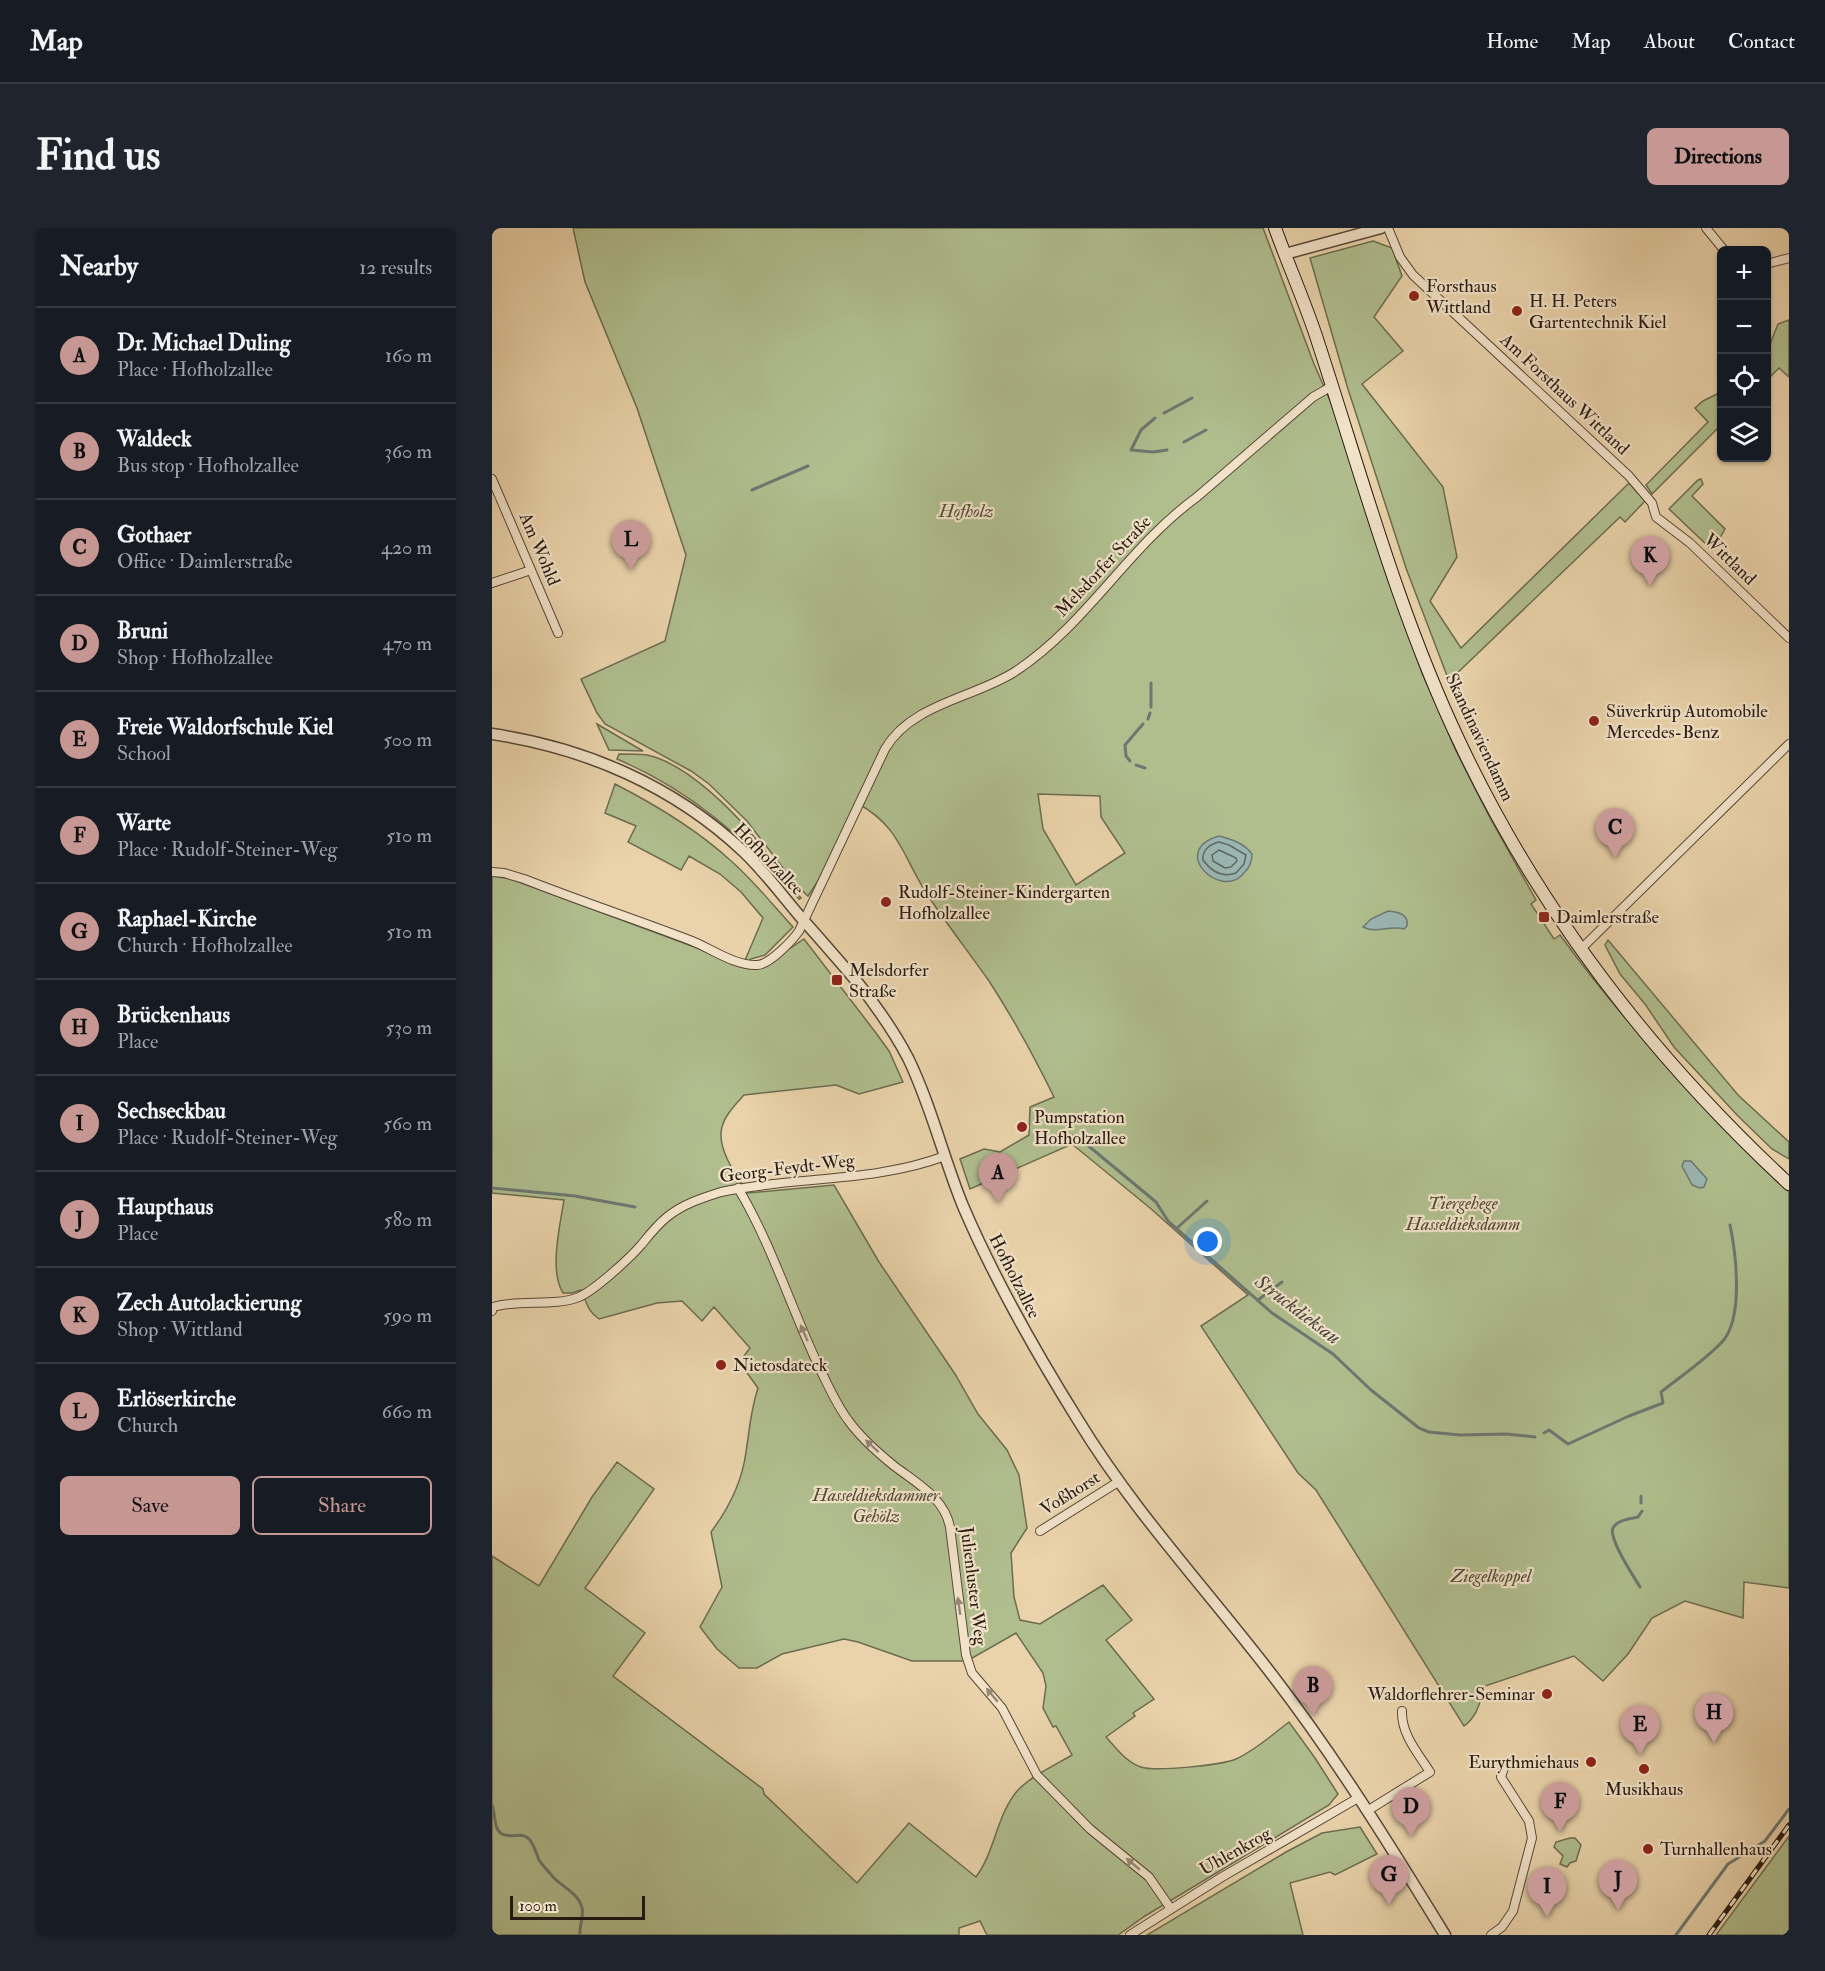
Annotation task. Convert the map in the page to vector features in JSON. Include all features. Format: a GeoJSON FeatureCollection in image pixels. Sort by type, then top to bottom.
{"type":"FeatureCollection","features":[{"type":"Feature","properties":{"kind":"main road","name":"Skandinaviendamm"},"geometry":{"type":"LineString","coordinates":[[1275,228],[1316,333],[1412,627],[1460,742],[1522,861],[1581,949],[1674,1068],[1716,1113],[1789,1184]]}},
{"type":"Feature","properties":{"kind":"street"},"geometry":{"type":"LineString","coordinates":[[1285,254],[1381,228]]}},
{"type":"Feature","properties":{"kind":"street","name":"Am Forsthaus Wittland"},"geometry":{"type":"LineString","coordinates":[[1388,228],[1400,257],[1413,275],[1629,476],[1652,503]]}},
{"type":"Feature","properties":{"kind":"street"},"geometry":{"type":"LineString","coordinates":[[1706,228],[1721,246]]}},
{"type":"Feature","properties":{"kind":"street"},"geometry":{"type":"LineString","coordinates":[[1771,263],[1789,258]]}},
{"type":"Feature","properties":{"kind":"street","name":"Melsdorfer Straße"},"geometry":{"type":"LineString","coordinates":[[492,872],[524,879],[696,943],[743,964],[758,966],[768,961],[794,938],[804,921],[885,749],[903,727],[918,717],[1002,679],[1041,652],[1077,621],[1140,548],[1164,524],[1312,397],[1332,386]]}},
{"type":"Feature","properties":{"kind":"street","name":"Am Wohld"},"geometry":{"type":"LineString","coordinates":[[492,479],[558,633]]}},
{"type":"Feature","properties":{"kind":"street","name":"Wittland"},"geometry":{"type":"LineString","coordinates":[[1652,503],[1656,517],[1690,543],[1789,638]]}},
{"type":"Feature","properties":{"kind":"street"},"geometry":{"type":"LineString","coordinates":[[492,584],[531,570]]}},
{"type":"Feature","properties":{"kind":"street","name":"Hofholzallee"},"geometry":{"type":"LineString","coordinates":[[492,734],[543,743],[573,752],[640,779],[710,823],[746,854],[869,997],[899,1043],[928,1105],[962,1203],[1006,1298],[1078,1421],[1118,1482],[1295,1705],[1358,1798],[1445,1935]]}},
{"type":"Feature","properties":{"kind":"street"},"geometry":{"type":"LineString","coordinates":[[1581,949],[1789,744]]}},
{"type":"Feature","properties":{"kind":"street","name":"Georg-Feydt-Weg"},"geometry":{"type":"LineString","coordinates":[[492,1311],[493,1307],[503,1304],[561,1301],[579,1297],[630,1256],[668,1216],[695,1201],[721,1192],[738,1188],[887,1172],[945,1156]]}},
{"type":"Feature","properties":{"kind":"street","name":"Julienluster Weg"},"geometry":{"type":"LineString","coordinates":[[738,1188],[758,1224],[814,1356],[847,1419],[891,1463],[935,1497],[946,1514],[951,1527],[966,1655],[972,1673],[1002,1708],[1037,1774],[1090,1828],[1149,1877],[1171,1909]]}},
{"type":"Feature","properties":{"kind":"street","name":"Voßhorst"},"geometry":{"type":"LineString","coordinates":[[1040,1531],[1118,1482]]}},
{"type":"Feature","properties":{"kind":"street"},"geometry":{"type":"LineString","coordinates":[[1366,1811],[1430,1772],[1405,1732],[1402,1711]]}},
{"type":"Feature","properties":{"kind":"street"},"geometry":{"type":"LineString","coordinates":[[1491,1935],[1502,1927],[1513,1911],[1532,1838],[1528,1821],[1501,1777],[1505,1765]]}},
{"type":"Feature","properties":{"kind":"street","name":"Uhlenkrog"},"geometry":{"type":"LineString","coordinates":[[1130,1935],[1222,1877],[1358,1798]]}},
{"type":"Feature","properties":{"kind":"green space"},"geometry":{"type":"Polygon","coordinates":[[[573,228],[1263,228],[1314,364],[1338,419],[1386,574],[1422,673],[1456,751],[1536,900],[1531,904],[1554,939],[1560,935],[1640,1036],[1728,1131],[1789,1192],[1789,1588],[1744,1582],[1743,1618],[1685,1601],[1652,1618],[1628,1654],[1603,1681],[1574,1656],[1485,1686],[1475,1713],[1464,1726],[1316,1490],[1298,1473],[1201,1326],[1248,1295],[1150,1208],[1072,1144],[970,1189],[960,1159],[984,1149],[1000,1152],[1029,1135],[1030,1107],[1054,1097],[998,995],[940,914],[891,831],[882,821],[857,803],[818,881],[808,896],[796,885],[747,821],[709,784],[691,771],[605,724],[597,713],[581,679],[665,641],[686,555],[637,408],[585,282],[573,228]],[[1038,794],[1043,829],[1076,885],[1125,853],[1101,817],[1100,796],[1038,794]]]}},
{"type":"Feature","properties":{"kind":"green space"},"geometry":{"type":"Polygon","coordinates":[[[1373,241],[1392,248],[1402,276],[1374,317],[1403,351],[1362,384],[1443,487],[1457,557],[1430,601],[1461,648],[1629,483],[1645,501],[1625,522],[1620,517],[1449,681],[1406,568],[1348,389],[1310,258],[1373,241]]]}},
{"type":"Feature","properties":{"kind":"green space"},"geometry":{"type":"Polygon","coordinates":[[[1789,320],[1789,377],[1779,368],[1771,376],[1771,342],[1778,324],[1789,320]]]}},
{"type":"Feature","properties":{"kind":"green space"},"geometry":{"type":"Polygon","coordinates":[[[1717,394],[1717,429],[1652,494],[1646,485],[1708,422],[1695,408],[1717,394]]]}},
{"type":"Feature","properties":{"kind":"green space"},"geometry":{"type":"Polygon","coordinates":[[[1701,479],[1703,484],[1692,496],[1725,529],[1709,547],[1669,509],[1701,479]]]}},
{"type":"Feature","properties":{"kind":"green space"},"geometry":{"type":"Polygon","coordinates":[[[597,724],[643,751],[609,750],[597,724]]]}},
{"type":"Feature","properties":{"kind":"green space"},"geometry":{"type":"Polygon","coordinates":[[[619,754],[647,755],[662,760],[678,768],[709,790],[749,831],[801,898],[799,899],[758,856],[716,818],[670,786],[617,759],[619,754]]]}},
{"type":"Feature","properties":{"kind":"green space"},"geometry":{"type":"Polygon","coordinates":[[[615,784],[675,818],[717,849],[747,876],[793,927],[765,955],[751,959],[743,965],[763,918],[741,892],[720,874],[689,856],[681,870],[628,842],[636,826],[605,813],[615,784]]]}},
{"type":"Feature","properties":{"kind":"green space","name":"Hasseldieksdammer Gehölz"},"geometry":{"type":"Polygon","coordinates":[[[492,876],[511,879],[743,965],[768,963],[804,939],[889,1051],[903,1082],[859,1094],[836,1085],[744,1095],[723,1123],[722,1144],[738,1179],[748,1193],[834,1185],[879,1262],[955,1374],[978,1414],[1007,1450],[1019,1475],[1027,1528],[1011,1553],[1014,1597],[1020,1620],[1040,1624],[1103,1585],[1132,1620],[1106,1640],[1154,1699],[1133,1713],[1135,1716],[1106,1737],[1136,1765],[1149,1768],[1174,1768],[1236,1759],[1264,1742],[1289,1722],[1338,1794],[1329,1805],[1145,1916],[1118,1935],[987,1935],[980,1921],[959,1928],[959,1935],[492,1935],[492,1556],[539,1586],[592,1497],[617,1462],[654,1489],[585,1588],[645,1633],[613,1676],[763,1789],[764,1794],[857,1883],[909,1823],[976,1877],[987,1858],[1003,1815],[1014,1795],[1033,1778],[1072,1755],[1043,1708],[1046,1686],[1043,1673],[1016,1633],[967,1661],[912,1661],[844,1639],[782,1654],[757,1668],[739,1668],[717,1649],[700,1627],[722,1587],[711,1532],[724,1514],[738,1485],[758,1388],[742,1366],[741,1360],[750,1348],[714,1307],[702,1321],[682,1301],[657,1303],[599,1319],[590,1309],[581,1290],[563,1293],[559,1284],[556,1260],[564,1200],[492,1193],[492,876]]]}},
{"type":"Feature","properties":{"kind":"green space"},"geometry":{"type":"Polygon","coordinates":[[[1608,940],[1738,1095],[1789,1142],[1789,1159],[1772,1149],[1738,1116],[1674,1047],[1645,1004],[1620,974],[1605,945],[1608,940]]]}},
{"type":"Feature","properties":{"kind":"green space"},"geometry":{"type":"Polygon","coordinates":[[[1360,1827],[1377,1854],[1335,1875],[1330,1872],[1290,1883],[1303,1935],[1147,1935],[1322,1833],[1360,1827]]]}},
{"type":"Feature","properties":{"kind":"green space"},"geometry":{"type":"Polygon","coordinates":[[[1789,1836],[1789,1935],[1716,1935],[1781,1847],[1789,1836]]]}},
{"type":"Feature","properties":{"kind":"green space"},"geometry":{"type":"Polygon","coordinates":[[[1575,1838],[1581,1845],[1576,1861],[1567,1867],[1560,1864],[1563,1856],[1554,1847],[1556,1842],[1575,1838]]]}},
{"type":"Feature","properties":{"kind":"water"},"geometry":{"type":"Polygon","coordinates":[[[1219,836],[1241,844],[1252,854],[1248,867],[1234,880],[1223,881],[1212,877],[1198,861],[1198,852],[1204,843],[1219,836]]]}},
{"type":"Feature","properties":{"kind":"water"},"geometry":{"type":"Polygon","coordinates":[[[1388,911],[1405,916],[1407,926],[1404,929],[1378,930],[1363,927],[1371,919],[1388,911]]]}},
{"type":"Feature","properties":{"kind":"water"},"geometry":{"type":"Polygon","coordinates":[[[1684,1161],[1691,1161],[1707,1179],[1704,1187],[1692,1185],[1682,1166],[1684,1161]]]}},
{"type":"Feature","properties":{"kind":"waterway"},"geometry":{"type":"LineString","coordinates":[[1164,413],[1192,398]]}},
{"type":"Feature","properties":{"kind":"waterway"},"geometry":{"type":"LineString","coordinates":[[1155,418],[1141,430],[1131,450],[1153,452],[1167,450]]}},
{"type":"Feature","properties":{"kind":"waterway"},"geometry":{"type":"LineString","coordinates":[[1184,442],[1206,430]]}},
{"type":"Feature","properties":{"kind":"waterway"},"geometry":{"type":"LineString","coordinates":[[752,490],[808,466]]}},
{"type":"Feature","properties":{"kind":"waterway"},"geometry":{"type":"LineString","coordinates":[[1151,683],[1151,707]]}},
{"type":"Feature","properties":{"kind":"waterway"},"geometry":{"type":"LineString","coordinates":[[1148,719],[1150,713]]}},
{"type":"Feature","properties":{"kind":"waterway"},"geometry":{"type":"LineString","coordinates":[[1130,761],[1126,756],[1125,745],[1143,724]]}},
{"type":"Feature","properties":{"kind":"waterway"},"geometry":{"type":"LineString","coordinates":[[1136,765],[1145,768]]}},
{"type":"Feature","properties":{"kind":"waterway","name":"Struckdieksau"},"geometry":{"type":"LineString","coordinates":[[1073,1136],[1085,1143],[1156,1202],[1168,1221],[1272,1313],[1333,1354],[1371,1390],[1419,1428],[1429,1432],[1460,1435],[1506,1434],[1535,1437]]}},
{"type":"Feature","properties":{"kind":"waterway","name":"Struckdieksau"},"geometry":{"type":"LineString","coordinates":[[492,1188],[575,1196],[635,1207]]}},
{"type":"Feature","properties":{"kind":"waterway"},"geometry":{"type":"LineString","coordinates":[[1177,1228],[1207,1201]]}},
{"type":"Feature","properties":{"kind":"waterway","name":"Struckdieksau"},"geometry":{"type":"LineString","coordinates":[[1544,1433],[1549,1430],[1568,1444],[1663,1403],[1661,1392],[1722,1342],[1729,1331],[1736,1302],[1736,1268],[1730,1225]]}},
{"type":"Feature","properties":{"kind":"waterway"},"geometry":{"type":"LineString","coordinates":[[1258,1300],[1282,1282]]}},
{"type":"Feature","properties":{"kind":"waterway"},"geometry":{"type":"LineString","coordinates":[[1641,1496],[1641,1503]]}},
{"type":"Feature","properties":{"kind":"waterway"},"geometry":{"type":"LineString","coordinates":[[1640,1587],[1622,1558],[1612,1533],[1617,1523],[1638,1517],[1642,1511]]}},
{"type":"Feature","properties":{"kind":"waterway"},"geometry":{"type":"LineString","coordinates":[[492,1805],[499,1832],[529,1839],[542,1864],[578,1899],[582,1911],[580,1935]]}},
{"type":"Feature","properties":{"kind":"waterway"},"geometry":{"type":"LineString","coordinates":[[1676,1935],[1728,1864],[1765,1841],[1789,1809]]}},
{"type":"Feature","properties":{"kind":"railway"},"geometry":{"type":"LineString","coordinates":[[1709,1935],[1789,1825]]}},
{"type":"Feature","properties":{"kind":"place","name":"Forsthaus Wittland"},"geometry":{"type":"Point","coordinates":[1414,296]}},
{"type":"Feature","properties":{"kind":"place","name":"H. H. Peters Gartentechnik Kiel"},"geometry":{"type":"Point","coordinates":[1517,311]}},
{"type":"Feature","properties":{"kind":"place","name":"Erlöserkirche"},"geometry":{"type":"Point","coordinates":[631,570]}},
{"type":"Feature","properties":{"kind":"place","name":"Zech Autolackierung"},"geometry":{"type":"Point","coordinates":[1650,586]}},
{"type":"Feature","properties":{"kind":"place","name":"Süverkrüp Automobile Mercedes-Benz"},"geometry":{"type":"Point","coordinates":[1594,721]}},
{"type":"Feature","properties":{"kind":"place","name":"Gothaer"},"geometry":{"type":"Point","coordinates":[1615,858]}},
{"type":"Feature","properties":{"kind":"place","name":"Rudolf-Steiner-Kindergarten Hofholzallee"},"geometry":{"type":"Point","coordinates":[886,902]}},
{"type":"Feature","properties":{"kind":"place","name":"Daimlerstraße"},"geometry":{"type":"Point","coordinates":[1544,917]}},
{"type":"Feature","properties":{"kind":"place","name":"Melsdorfer Straße"},"geometry":{"type":"Point","coordinates":[837,980]}},
{"type":"Feature","properties":{"kind":"place","name":"Pumpstation Hofholzallee"},"geometry":{"type":"Point","coordinates":[1022,1127]}},
{"type":"Feature","properties":{"kind":"place","name":"Dr. Michael Duling"},"geometry":{"type":"Point","coordinates":[998,1203]}},
{"type":"Feature","properties":{"kind":"place","name":"Nietosdateck"},"geometry":{"type":"Point","coordinates":[721,1365]}},
{"type":"Feature","properties":{"kind":"place","name":"Waldorflehrer-Seminar"},"geometry":{"type":"Point","coordinates":[1547,1694]}},
{"type":"Feature","properties":{"kind":"place","name":"Waldeck"},"geometry":{"type":"Point","coordinates":[1313,1716]}},
{"type":"Feature","properties":{"kind":"place","name":"Brückenhaus"},"geometry":{"type":"Point","coordinates":[1714,1743]}},
{"type":"Feature","properties":{"kind":"place","name":"Freie Waldorfschule Kiel"},"geometry":{"type":"Point","coordinates":[1640,1755]}},
{"type":"Feature","properties":{"kind":"place","name":"Eurythmiehaus"},"geometry":{"type":"Point","coordinates":[1591,1762]}},
{"type":"Feature","properties":{"kind":"place","name":"Musikhaus"},"geometry":{"type":"Point","coordinates":[1644,1769]}},
{"type":"Feature","properties":{"kind":"place","name":"Warte"},"geometry":{"type":"Point","coordinates":[1560,1832]}},
{"type":"Feature","properties":{"kind":"place","name":"Bruni"},"geometry":{"type":"Point","coordinates":[1411,1837]}},
{"type":"Feature","properties":{"kind":"place","name":"Turnhallenhaus"},"geometry":{"type":"Point","coordinates":[1648,1849]}},
{"type":"Feature","properties":{"kind":"place","name":"Raphael-Kirche"},"geometry":{"type":"Point","coordinates":[1389,1905]}},
{"type":"Feature","properties":{"kind":"place","name":"Haupthaus"},"geometry":{"type":"Point","coordinates":[1618,1910]}},
{"type":"Feature","properties":{"kind":"place","name":"Sechseckbau"},"geometry":{"type":"Point","coordinates":[1547,1917]}},
{"type":"Feature","properties":{"kind":"park label","name":"Hofholz"},"geometry":{"type":"Point","coordinates":[966,511]}},
{"type":"Feature","properties":{"kind":"park label","name":"Tiergehege Hasseldieksdamm"},"geometry":{"type":"Point","coordinates":[1463,1213]}},
{"type":"Feature","properties":{"kind":"park label","name":"Ziegelkoppel"},"geometry":{"type":"Point","coordinates":[1491,1576]}}]}
